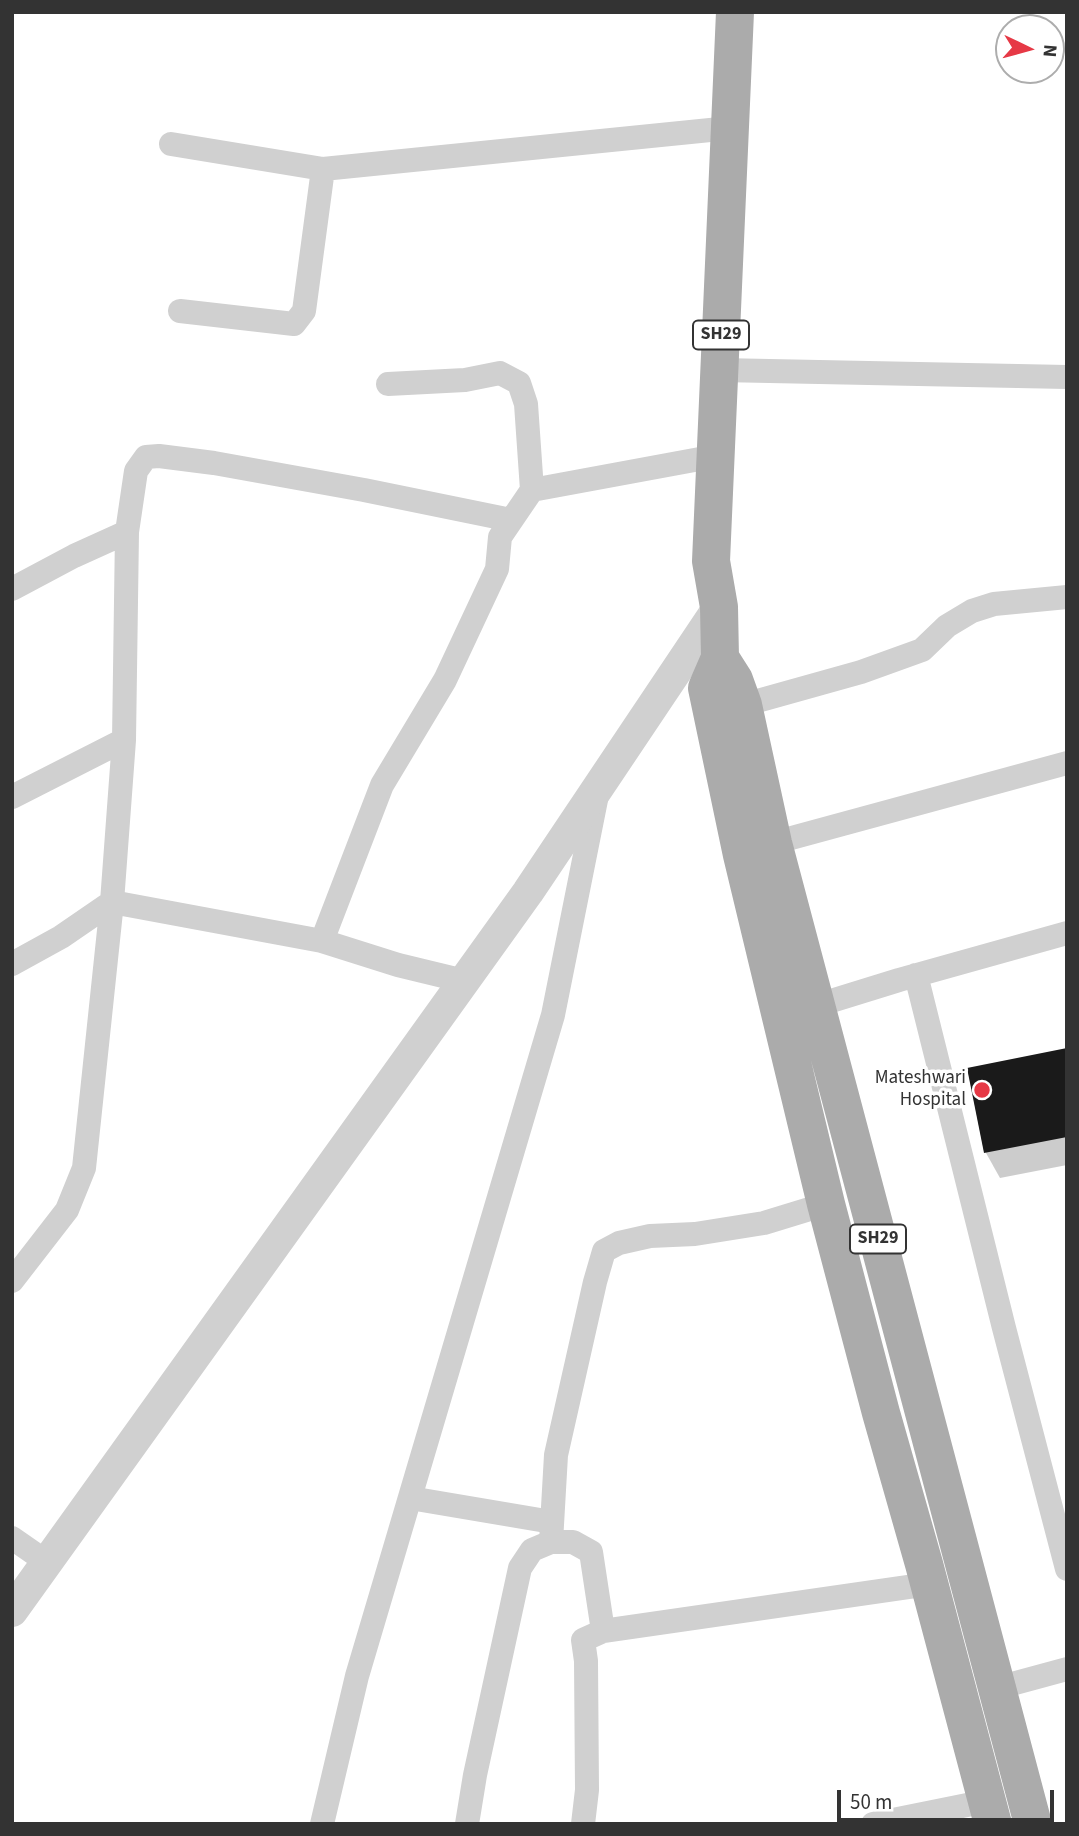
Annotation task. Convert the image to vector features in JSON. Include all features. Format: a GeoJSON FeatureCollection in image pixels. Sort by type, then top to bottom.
{"type":"FeatureCollection","features":[{"type":"Feature","properties":{"kind":"main road","name":"SH29"},"geometry":{"type":"LineString","coordinates":[[736,12],[711,561],[719,607],[719,658],[734,680],[743,705],[773,843],[798,1011],[997,1688],[1033,1824]]}},
{"type":"Feature","properties":{"kind":"main road"},"geometry":{"type":"LineString","coordinates":[[719,658],[707,688],[742,855],[798,1011],[826,1204],[990,1812]]}},
{"type":"Feature","properties":{"kind":"street"},"geometry":{"type":"LineString","coordinates":[[172,144],[323,169],[730,128]]}},
{"type":"Feature","properties":{"kind":"street"},"geometry":{"type":"LineString","coordinates":[[180,311],[294,324],[304,311],[323,169]]}},
{"type":"Feature","properties":{"kind":"street"},"geometry":{"type":"LineString","coordinates":[[720,370],[1067,377]]}},
{"type":"Feature","properties":{"kind":"street"},"geometry":{"type":"LineString","coordinates":[[322,941],[382,785],[445,680],[497,569],[500,537],[532,490],[526,404],[519,383],[500,373],[465,380],[388,384]]}},
{"type":"Feature","properties":{"kind":"street"},"geometry":{"type":"LineString","coordinates":[[12,1281],[67,1210],[84,1168],[112,902],[124,740],[127,532],[136,471],[146,457],[159,456],[214,463],[511,520]]}},
{"type":"Feature","properties":{"kind":"street"},"geometry":{"type":"LineString","coordinates":[[532,490],[716,456]]}},
{"type":"Feature","properties":{"kind":"street"},"geometry":{"type":"LineString","coordinates":[[12,589],[127,532]]}},
{"type":"Feature","properties":{"kind":"street"},"geometry":{"type":"LineString","coordinates":[[743,705],[861,672],[922,650],[947,626],[972,611],[994,604],[1067,597]]}},
{"type":"Feature","properties":{"kind":"street"},"geometry":{"type":"LineString","coordinates":[[12,1611],[528,892],[719,607]]}},
{"type":"Feature","properties":{"kind":"street"},"geometry":{"type":"LineString","coordinates":[[12,797],[124,740]]}},
{"type":"Feature","properties":{"kind":"street"},"geometry":{"type":"LineString","coordinates":[[773,843],[1067,763]]}},
{"type":"Feature","properties":{"kind":"street"},"geometry":{"type":"LineString","coordinates":[[322,1824],[357,1676],[553,1015],[600,785]]}},
{"type":"Feature","properties":{"kind":"street"},"geometry":{"type":"LineString","coordinates":[[12,964],[61,937],[112,902],[322,941],[398,965],[464,981]]}},
{"type":"Feature","properties":{"kind":"street"},"geometry":{"type":"LineString","coordinates":[[798,1011],[1067,933]]}},
{"type":"Feature","properties":{"kind":"street"},"geometry":{"type":"LineString","coordinates":[[916,975],[1067,1569]]}},
{"type":"Feature","properties":{"kind":"street"},"geometry":{"type":"LineString","coordinates":[[467,1824],[520,1568],[532,1550],[552,1532],[556,1455],[604,1251],[620,1243],[650,1237],[695,1234],[764,1223],[826,1204]]}},
{"type":"Feature","properties":{"kind":"street"},"geometry":{"type":"LineString","coordinates":[[410,1498],[552,1532],[591,1552],[603,1631]]}},
{"type":"Feature","properties":{"kind":"street"},"geometry":{"type":"LineString","coordinates":[[12,1538],[48,1563]]}},
{"type":"Feature","properties":{"kind":"street"},"geometry":{"type":"LineString","coordinates":[[583,1824],[587,1790],[586,1661],[583,1640],[603,1631],[929,1584]]}},
{"type":"Feature","properties":{"kind":"street"},"geometry":{"type":"LineString","coordinates":[[997,1688],[1067,1670]]}},
{"type":"Feature","properties":{"kind":"street"},"geometry":{"type":"LineString","coordinates":[[873,1824],[990,1812]]}},
{"type":"Feature","properties":{"kind":"building"},"geometry":{"type":"Polygon","coordinates":[[[1067,1048],[1067,1137],[984,1153],[967,1068],[1067,1048]]]}},
{"type":"Feature","properties":{"kind":"place","name":"Mateshwari Hospital"},"geometry":{"type":"Point","coordinates":[982,1090]}}]}
